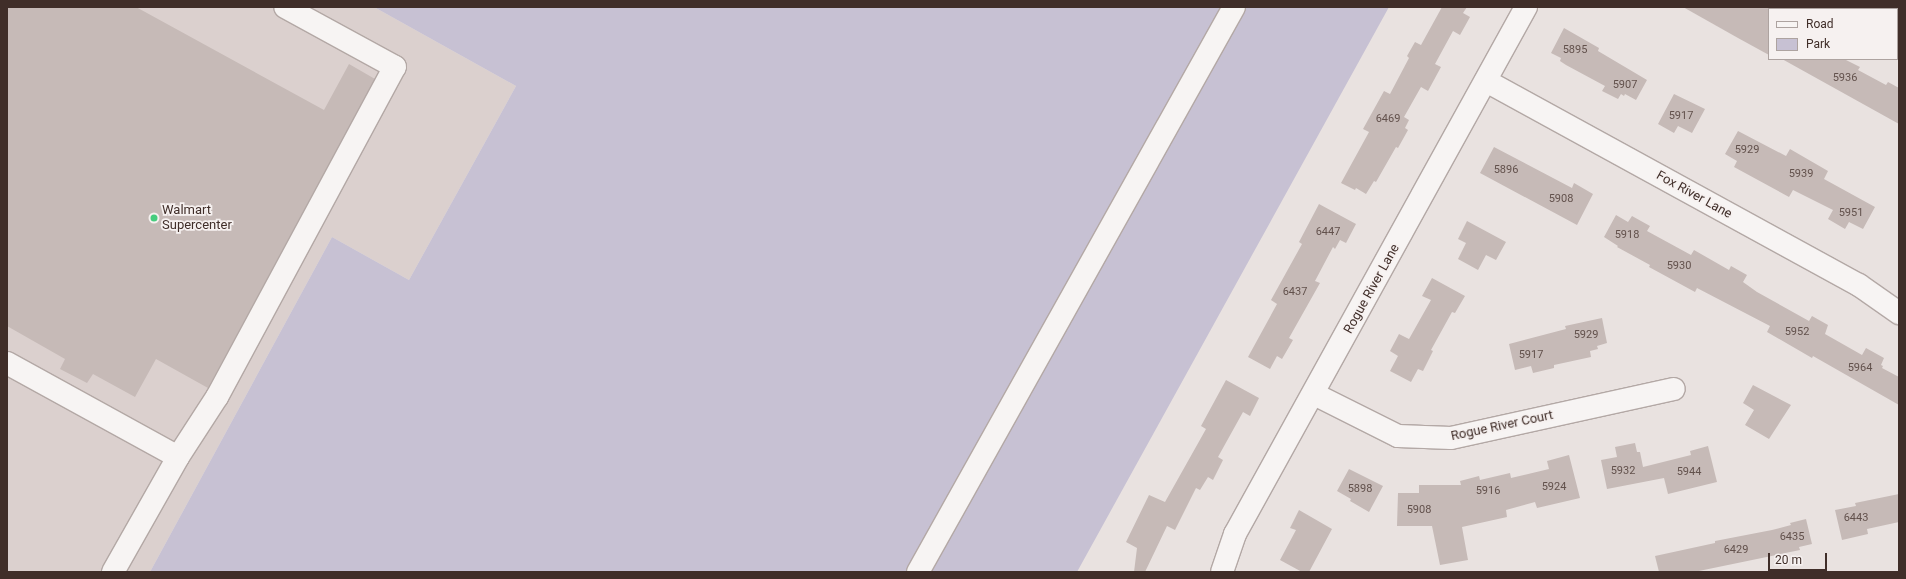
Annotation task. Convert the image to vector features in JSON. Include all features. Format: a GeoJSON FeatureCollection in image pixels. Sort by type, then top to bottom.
{"type":"FeatureCollection","features":[{"type":"Feature","properties":{"kind":"street"},"geometry":{"type":"LineString","coordinates":[[113,572],[178,457],[217,397],[395,67],[286,7]]}},
{"type":"Feature","properties":{"kind":"street"},"geometry":{"type":"LineString","coordinates":[[918,572],[1234,7]]}},
{"type":"Feature","properties":{"kind":"street","name":"Rogue River Lane"},"geometry":{"type":"LineString","coordinates":[[1222,572],[1235,534],[1314,394],[1526,7]]}},
{"type":"Feature","properties":{"kind":"street","name":"Fox River Lane"},"geometry":{"type":"LineString","coordinates":[[1486,82],[1859,286],[1899,313]]}},
{"type":"Feature","properties":{"kind":"street"},"geometry":{"type":"LineString","coordinates":[[7,363],[178,457]]}},
{"type":"Feature","properties":{"kind":"street","name":"Rogue River Court"},"geometry":{"type":"LineString","coordinates":[[1314,394],[1398,436],[1451,438],[1674,389]]}},
{"type":"Feature","properties":{"kind":"shaded area"},"geometry":{"type":"Polygon","coordinates":[[[7,7],[374,7],[516,86],[409,280],[332,237],[150,572],[7,572],[7,7]]]}},
{"type":"Feature","properties":{"kind":"green space"},"geometry":{"type":"Polygon","coordinates":[[[374,7],[1389,7],[1077,572],[150,572],[332,237],[409,280],[516,86],[374,7]]]}},
{"type":"Feature","properties":{"kind":"building","name":"Walmart Supercenter"},"geometry":{"type":"Polygon","coordinates":[[[7,7],[136,7],[324,110],[349,64],[375,79],[208,388],[156,359],[135,397],[93,374],[87,383],[60,369],[65,359],[7,326],[7,7]]]}},
{"type":"Feature","properties":{"kind":"building"},"geometry":{"type":"Polygon","coordinates":[[[1442,7],[1467,7],[1463,13],[1470,17],[1460,35],[1453,31],[1435,64],[1441,67],[1428,91],[1421,87],[1404,117],[1409,120],[1405,128],[1408,130],[1398,148],[1396,147],[1376,182],[1374,181],[1366,194],[1356,188],[1355,190],[1341,183],[1369,132],[1363,129],[1384,91],[1390,94],[1409,58],[1407,56],[1415,42],[1421,45],[1442,7]]]}},
{"type":"Feature","properties":{"kind":"building"},"geometry":{"type":"Polygon","coordinates":[[[1683,7],[1769,7],[1768,54],[1683,7]]]}},
{"type":"Feature","properties":{"kind":"building"},"geometry":{"type":"Polygon","coordinates":[[[1564,28],[1599,48],[1598,51],[1647,80],[1636,100],[1625,94],[1624,96],[1621,94],[1618,99],[1602,91],[1605,86],[1566,65],[1560,61],[1561,58],[1551,53],[1564,28]]]}},
{"type":"Feature","properties":{"kind":"building"},"geometry":{"type":"Polygon","coordinates":[[[1784,60],[1846,60],[1860,67],[1858,70],[1886,85],[1888,82],[1899,88],[1899,124],[1784,60]]]}},
{"type":"Feature","properties":{"kind":"building"},"geometry":{"type":"Polygon","coordinates":[[[1674,94],[1705,109],[1692,133],[1678,126],[1674,133],[1658,124],[1674,94]]]}},
{"type":"Feature","properties":{"kind":"building"},"geometry":{"type":"Polygon","coordinates":[[[1738,131],[1786,156],[1790,149],[1828,171],[1824,179],[1875,207],[1863,229],[1849,222],[1845,229],[1828,219],[1833,210],[1793,190],[1789,197],[1734,167],[1737,161],[1725,154],[1738,131]]]}},
{"type":"Feature","properties":{"kind":"building"},"geometry":{"type":"Polygon","coordinates":[[[1494,147],[1572,188],[1574,183],[1593,194],[1577,225],[1480,173],[1494,147]]]}},
{"type":"Feature","properties":{"kind":"building"},"geometry":{"type":"Polygon","coordinates":[[[1319,204],[1356,224],[1346,243],[1340,240],[1335,249],[1333,247],[1315,281],[1320,283],[1289,338],[1293,340],[1282,359],[1277,356],[1270,369],[1248,357],[1277,304],[1271,300],[1302,244],[1299,242],[1319,204]]]}},
{"type":"Feature","properties":{"kind":"building"},"geometry":{"type":"Polygon","coordinates":[[[1616,215],[1628,222],[1632,216],[1650,226],[1647,231],[1691,255],[1694,250],[1729,270],[1731,266],[1747,275],[1743,282],[1757,292],[1809,321],[1812,316],[1828,325],[1825,334],[1862,355],[1866,348],[1884,358],[1881,365],[1883,366],[1882,368],[1899,377],[1899,405],[1813,356],[1812,358],[1767,332],[1770,326],[1697,288],[1695,292],[1649,267],[1650,265],[1617,247],[1618,246],[1604,237],[1616,215]]]}},
{"type":"Feature","properties":{"kind":"building"},"geometry":{"type":"Polygon","coordinates":[[[1467,221],[1506,242],[1496,260],[1486,255],[1478,270],[1458,259],[1466,243],[1458,239],[1467,221]]]}},
{"type":"Feature","properties":{"kind":"building"},"geometry":{"type":"Polygon","coordinates":[[[1432,278],[1465,296],[1455,313],[1452,312],[1431,350],[1433,351],[1423,371],[1418,369],[1411,382],[1390,371],[1398,356],[1390,351],[1399,334],[1409,339],[1431,300],[1422,296],[1432,278]]]}},
{"type":"Feature","properties":{"kind":"building"},"geometry":{"type":"Polygon","coordinates":[[[1602,318],[1607,343],[1597,346],[1598,349],[1590,351],[1591,357],[1554,365],[1554,368],[1533,373],[1531,366],[1515,370],[1509,344],[1566,329],[1565,326],[1602,318]]]}},
{"type":"Feature","properties":{"kind":"building"},"geometry":{"type":"Polygon","coordinates":[[[1226,380],[1259,398],[1250,416],[1243,412],[1218,457],[1223,460],[1213,480],[1208,477],[1200,490],[1196,488],[1175,530],[1167,526],[1145,572],[1134,572],[1137,548],[1126,542],[1149,495],[1165,502],[1206,429],[1201,426],[1226,380]]]}},
{"type":"Feature","properties":{"kind":"building"},"geometry":{"type":"Polygon","coordinates":[[[1753,385],[1791,405],[1769,439],[1745,425],[1754,410],[1743,403],[1753,385]]]}},
{"type":"Feature","properties":{"kind":"building"},"geometry":{"type":"Polygon","coordinates":[[[1635,443],[1637,452],[1640,452],[1643,467],[1691,455],[1690,451],[1708,446],[1717,482],[1668,494],[1664,478],[1607,489],[1601,460],[1617,457],[1615,447],[1635,443]]]}},
{"type":"Feature","properties":{"kind":"building"},"geometry":{"type":"Polygon","coordinates":[[[1569,455],[1580,498],[1537,508],[1535,502],[1506,510],[1507,517],[1462,527],[1468,560],[1440,565],[1432,526],[1397,526],[1398,493],[1419,493],[1419,485],[1461,485],[1460,481],[1479,476],[1480,480],[1510,473],[1511,478],[1549,469],[1547,461],[1569,455]]]}},
{"type":"Feature","properties":{"kind":"building"},"geometry":{"type":"Polygon","coordinates":[[[1349,469],[1383,486],[1369,512],[1350,501],[1351,499],[1337,491],[1349,469]]]}},
{"type":"Feature","properties":{"kind":"building"},"geometry":{"type":"Polygon","coordinates":[[[1899,494],[1899,522],[1867,529],[1868,534],[1842,540],[1835,510],[1856,506],[1855,503],[1899,494]]]}},
{"type":"Feature","properties":{"kind":"building"},"geometry":{"type":"Polygon","coordinates":[[[1299,510],[1332,529],[1309,572],[1302,572],[1280,560],[1296,530],[1290,528],[1299,510]]]}},
{"type":"Feature","properties":{"kind":"building"},"geometry":{"type":"Polygon","coordinates":[[[1806,519],[1812,544],[1799,547],[1800,550],[1694,572],[1659,572],[1655,556],[1715,543],[1715,541],[1772,530],[1806,519]]]}},
{"type":"Feature","properties":{"kind":"place","name":"Walmart Supercenter"},"geometry":{"type":"Point","coordinates":[154,218]}}]}
